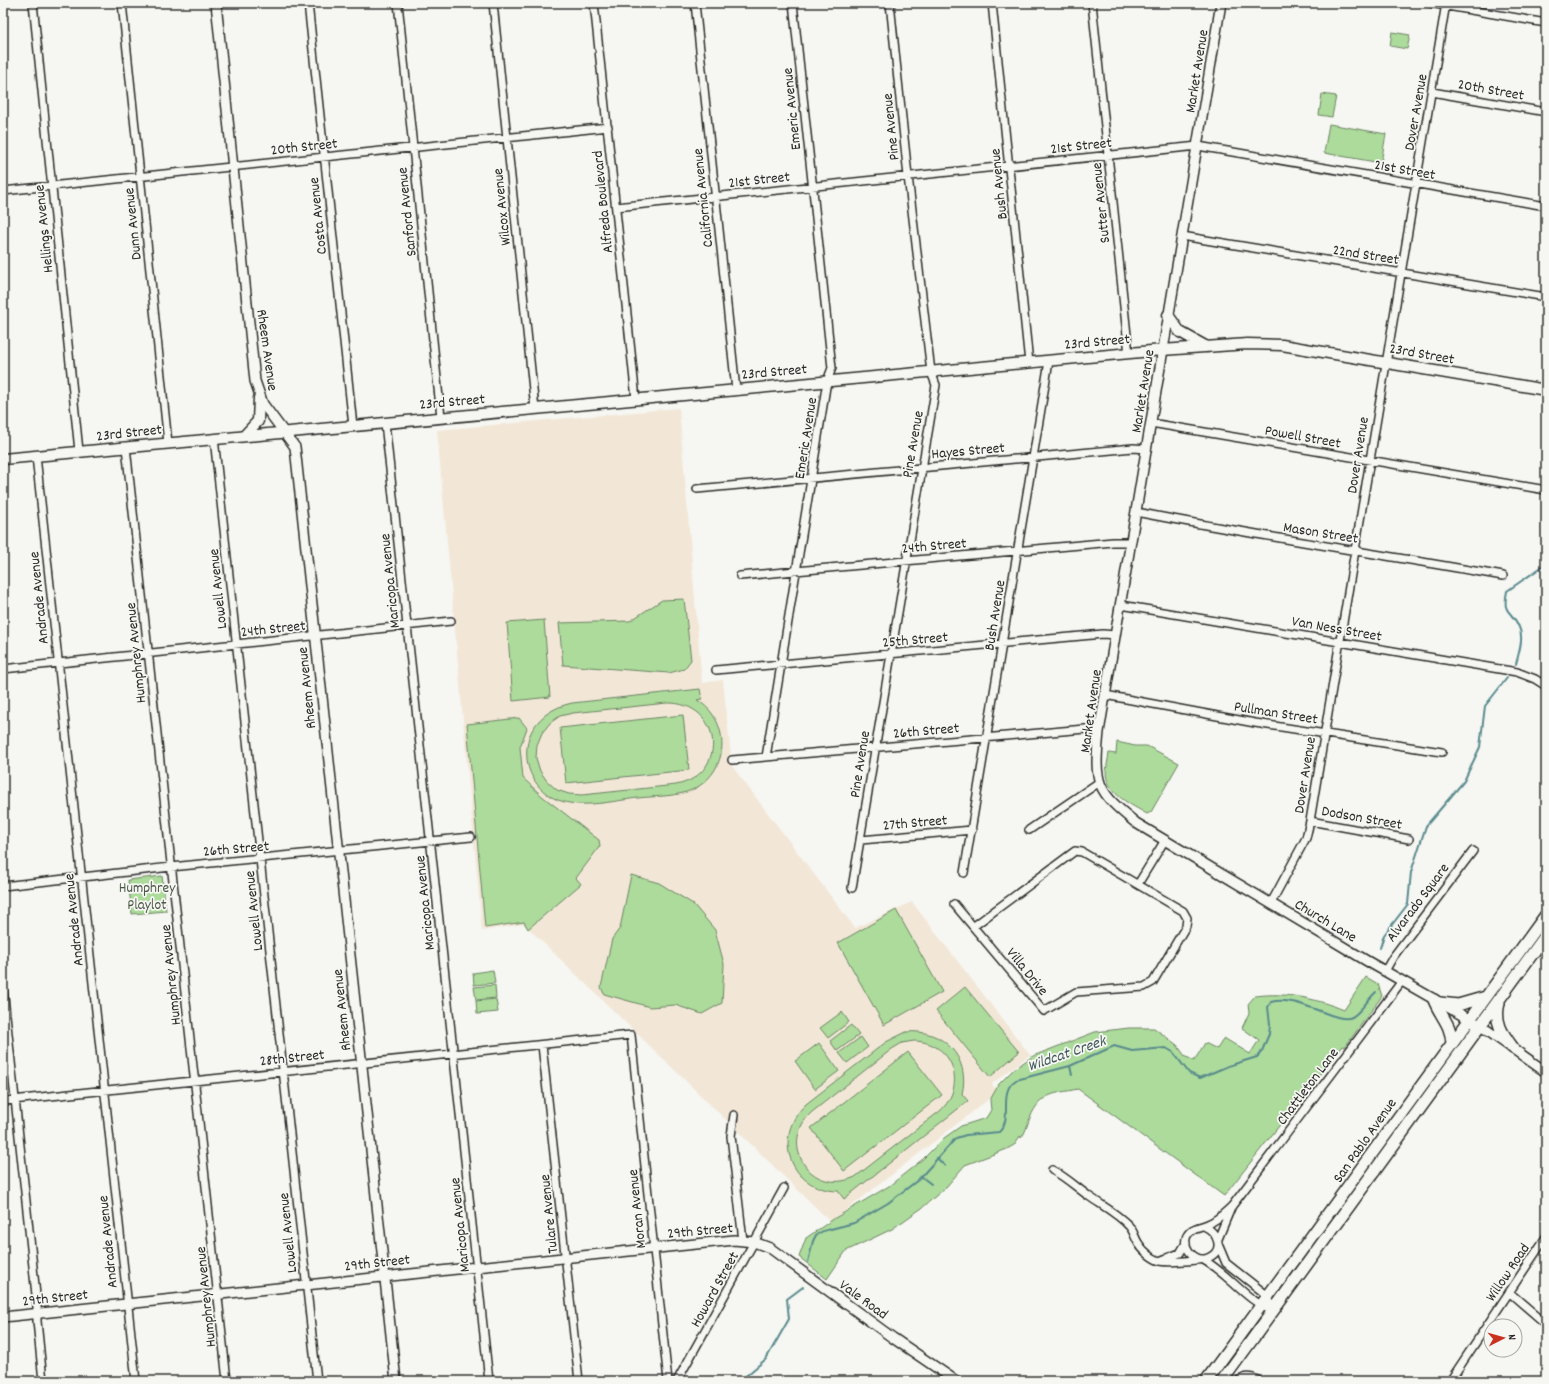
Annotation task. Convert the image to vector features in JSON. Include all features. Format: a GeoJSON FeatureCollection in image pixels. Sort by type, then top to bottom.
{"type":"FeatureCollection","features":[{"type":"Feature","properties":{"kind":"main road"},"geometry":{"type":"LineString","coordinates":[[1168,315],[1180,332],[1207,347]]}},
{"type":"Feature","properties":{"kind":"main road","name":"23rd Street"},"geometry":{"type":"LineString","coordinates":[[3,459],[245,435],[1162,350],[1246,344],[1282,345],[1546,390]]}},
{"type":"Feature","properties":{"kind":"main road"},"geometry":{"type":"LineString","coordinates":[[245,435],[258,421],[260,398]]}},
{"type":"Feature","properties":{"kind":"main road"},"geometry":{"type":"LineString","coordinates":[[1527,961],[1526,951],[1545,923],[1546,915]]}},
{"type":"Feature","properties":{"kind":"main road","name":"San Pablo Avenue"},"geometry":{"type":"LineString","coordinates":[[1206,1381],[1546,915]]}},
{"type":"Feature","properties":{"kind":"main road","name":"San Pablo Avenue"},"geometry":{"type":"LineString","coordinates":[[1222,1381],[1546,935]]}},
{"type":"Feature","properties":{"kind":"main road"},"geometry":{"type":"LineString","coordinates":[[1452,1043],[1450,1027],[1440,1013],[1437,1001],[1458,1005],[1486,997]]}},
{"type":"Feature","properties":{"kind":"main road"},"geometry":{"type":"LineString","coordinates":[[1500,1000],[1496,1014],[1498,1024],[1513,1048]]}},
{"type":"Feature","properties":{"kind":"main road"},"geometry":{"type":"LineString","coordinates":[[1390,1150],[1391,1140],[1408,1112],[1406,1107]]}},
{"type":"Feature","properties":{"kind":"street","name":"Hellings Avenue"},"geometry":{"type":"LineString","coordinates":[[33,3],[79,452]]}},
{"type":"Feature","properties":{"kind":"street","name":"Dunn Avenue"},"geometry":{"type":"LineString","coordinates":[[122,3],[168,443]]}},
{"type":"Feature","properties":{"kind":"street","name":"Rheem Avenue"},"geometry":{"type":"LineString","coordinates":[[216,3],[255,381],[260,398],[295,447],[396,1381]]}},
{"type":"Feature","properties":{"kind":"street","name":"Costa Avenue"},"geometry":{"type":"LineString","coordinates":[[308,3],[353,426]]}},
{"type":"Feature","properties":{"kind":"street","name":"Sanford Avenue"},"geometry":{"type":"LineString","coordinates":[[398,3],[441,417]]}},
{"type":"Feature","properties":{"kind":"street","name":"Wilcox Avenue"},"geometry":{"type":"LineString","coordinates":[[493,3],[535,409]]}},
{"type":"Feature","properties":{"kind":"street","name":"Alfreda Boulevard"},"geometry":{"type":"LineString","coordinates":[[594,3],[636,399]]}},
{"type":"Feature","properties":{"kind":"street","name":"California Avenue"},"geometry":{"type":"LineString","coordinates":[[695,3],[736,390]]}},
{"type":"Feature","properties":{"kind":"street","name":"Emeric Avenue"},"geometry":{"type":"LineString","coordinates":[[766,757],[827,382],[832,368],[793,3]]}},
{"type":"Feature","properties":{"kind":"street","name":"Pine Avenue"},"geometry":{"type":"LineString","coordinates":[[852,888],[861,840],[874,747],[936,385],[931,372],[908,176],[890,3]]}},
{"type":"Feature","properties":{"kind":"street","name":"Bush Avenue"},"geometry":{"type":"LineString","coordinates":[[992,3],[1029,363]]}},
{"type":"Feature","properties":{"kind":"street","name":"Sutter Avenue"},"geometry":{"type":"LineString","coordinates":[[1092,3],[1129,354]]}},
{"type":"Feature","properties":{"kind":"street","name":"Market Avenue"},"geometry":{"type":"LineString","coordinates":[[1098,783],[1096,758],[1099,732],[1221,3]]}},
{"type":"Feature","properties":{"kind":"street"},"geometry":{"type":"LineString","coordinates":[[1430,3],[1446,4],[1546,23]]}},
{"type":"Feature","properties":{"kind":"street","name":"Dover Avenue"},"geometry":{"type":"LineString","coordinates":[[1271,903],[1306,838],[1310,821],[1400,272],[1446,4]]}},
{"type":"Feature","properties":{"kind":"street","name":"20th Street"},"geometry":{"type":"LineString","coordinates":[[1432,92],[1546,112]]}},
{"type":"Feature","properties":{"kind":"street","name":"20th Street"},"geometry":{"type":"LineString","coordinates":[[3,191],[608,126]]}},
{"type":"Feature","properties":{"kind":"street","name":"21st Street"},"geometry":{"type":"LineString","coordinates":[[616,206],[1198,146],[1416,185],[1546,206]]}},
{"type":"Feature","properties":{"kind":"street","name":"22nd Street"},"geometry":{"type":"LineString","coordinates":[[1182,236],[1546,297]]}},
{"type":"Feature","properties":{"kind":"street","name":"Bush Avenue"},"geometry":{"type":"LineString","coordinates":[[964,873],[1049,361]]}},
{"type":"Feature","properties":{"kind":"street","name":"Maricopa Avenue"},"geometry":{"type":"LineString","coordinates":[[385,423],[489,1381]]}},
{"type":"Feature","properties":{"kind":"street","name":"Powell Street"},"geometry":{"type":"LineString","coordinates":[[1151,423],[1546,490]]}},
{"type":"Feature","properties":{"kind":"street","name":"Lowell Avenue"},"geometry":{"type":"LineString","coordinates":[[214,438],[317,1381]]}},
{"type":"Feature","properties":{"kind":"street","name":"Humphrey Avenue"},"geometry":{"type":"LineString","coordinates":[[126,447],[227,1381]]}},
{"type":"Feature","properties":{"kind":"street","name":"Hayes Street"},"geometry":{"type":"LineString","coordinates":[[697,489],[1033,457],[1147,448]]}},
{"type":"Feature","properties":{"kind":"street","name":"Andrade Avenue"},"geometry":{"type":"LineString","coordinates":[[36,456],[136,1381]]}},
{"type":"Feature","properties":{"kind":"street","name":"Mason Street"},"geometry":{"type":"LineString","coordinates":[[1136,512],[1242,533],[1354,550],[1503,576]]}},
{"type":"Feature","properties":{"kind":"street","name":"24th Street"},"geometry":{"type":"LineString","coordinates":[[740,576],[1113,542],[1131,542]]}},
{"type":"Feature","properties":{"kind":"street","name":"Van Ness Street"},"geometry":{"type":"LineString","coordinates":[[1121,604],[1517,672],[1535,679],[1546,686]]}},
{"type":"Feature","properties":{"kind":"street","name":"24th Street"},"geometry":{"type":"LineString","coordinates":[[3,669],[315,637],[451,621]]}},
{"type":"Feature","properties":{"kind":"street","name":"25th Street"},"geometry":{"type":"LineString","coordinates":[[716,670],[1103,634],[1115,635]]}},
{"type":"Feature","properties":{"kind":"street","name":"Pullman Street"},"geometry":{"type":"LineString","coordinates":[[1106,695],[1255,723],[1442,752]]}},
{"type":"Feature","properties":{"kind":"street","name":"26th Street"},"geometry":{"type":"LineString","coordinates":[[732,760],[1085,729],[1099,732]]}},
{"type":"Feature","properties":{"kind":"street"},"geometry":{"type":"LineString","coordinates":[[1029,830],[1098,783]]}},
{"type":"Feature","properties":{"kind":"street","name":"Church Lane"},"geometry":{"type":"LineString","coordinates":[[1098,783],[1114,805],[1136,823],[1218,870],[1385,972],[1470,1019],[1546,1072]]}},
{"type":"Feature","properties":{"kind":"street","name":"Dodson Street"},"geometry":{"type":"LineString","coordinates":[[1310,821],[1410,839]]}},
{"type":"Feature","properties":{"kind":"street","name":"27th Street"},"geometry":{"type":"LineString","coordinates":[[861,840],[972,830]]}},
{"type":"Feature","properties":{"kind":"street","name":"26th Street"},"geometry":{"type":"LineString","coordinates":[[3,886],[171,867],[338,852],[471,837]]}},
{"type":"Feature","properties":{"kind":"street"},"geometry":{"type":"LineString","coordinates":[[1138,884],[1165,840]]}},
{"type":"Feature","properties":{"kind":"street","name":"Villa Drive"},"geometry":{"type":"LineString","coordinates":[[1075,851],[1082,852],[1138,884],[1183,911],[1187,918],[1186,926],[1153,982],[1144,987],[1076,992],[1044,1011],[974,926],[1068,854],[1075,851]]}},
{"type":"Feature","properties":{"kind":"street","name":"Alvarado Square"},"geometry":{"type":"LineString","coordinates":[[1385,972],[1393,956],[1473,851]]}},
{"type":"Feature","properties":{"kind":"street"},"geometry":{"type":"LineString","coordinates":[[954,904],[974,926]]}},
{"type":"Feature","properties":{"kind":"street","name":"Chattleton Lane"},"geometry":{"type":"LineString","coordinates":[[1218,1241],[1232,1206],[1402,981]]}},
{"type":"Feature","properties":{"kind":"street"},"geometry":{"type":"LineString","coordinates":[[3,987],[16,1100],[43,1381]]}},
{"type":"Feature","properties":{"kind":"street","name":"28th Street"},"geometry":{"type":"LineString","coordinates":[[3,1101],[631,1035]]}},
{"type":"Feature","properties":{"kind":"street","name":"Moran Avenue"},"geometry":{"type":"LineString","coordinates":[[631,1035],[668,1381]]}},
{"type":"Feature","properties":{"kind":"street","name":"Tulare Avenue"},"geometry":{"type":"LineString","coordinates":[[542,1044],[579,1381]]}},
{"type":"Feature","properties":{"kind":"street"},"geometry":{"type":"LineString","coordinates":[[734,1115],[731,1136],[743,1241]]}},
{"type":"Feature","properties":{"kind":"street"},"geometry":{"type":"LineString","coordinates":[[1052,1170],[1130,1226],[1139,1244],[1146,1253],[1160,1261],[1172,1263],[1201,1259],[1216,1252],[1218,1241]]}},
{"type":"Feature","properties":{"kind":"street","name":"Howard Street"},"geometry":{"type":"LineString","coordinates":[[677,1381],[679,1380],[784,1188]]}},
{"type":"Feature","properties":{"kind":"street","name":"Chattleton Lane"},"geometry":{"type":"LineString","coordinates":[[1204,1226],[1232,1206]]}},
{"type":"Feature","properties":{"kind":"street"},"geometry":{"type":"LineString","coordinates":[[1160,1261],[1180,1253],[1189,1233],[1198,1227],[1204,1226],[1213,1231],[1226,1263],[1268,1296],[1274,1311]]}},
{"type":"Feature","properties":{"kind":"street","name":"Willow Road"},"geometry":{"type":"LineString","coordinates":[[1450,1381],[1546,1237]]}},
{"type":"Feature","properties":{"kind":"street","name":"29th Street"},"geometry":{"type":"LineString","coordinates":[[3,1317],[384,1275],[728,1240],[754,1242]]}},
{"type":"Feature","properties":{"kind":"street","name":"Vale Road"},"geometry":{"type":"LineString","coordinates":[[754,1242],[770,1248],[893,1338],[956,1381]]}},
{"type":"Feature","properties":{"kind":"street"},"geometry":{"type":"LineString","coordinates":[[1186,1242],[1189,1253],[1216,1267],[1232,1284],[1261,1306],[1274,1311]]}},
{"type":"Feature","properties":{"kind":"street"},"geometry":{"type":"LineString","coordinates":[[1509,1292],[1546,1324]]}},
{"type":"Feature","properties":{"kind":"street"},"geometry":{"type":"LineString","coordinates":[[1238,1381],[1247,1376],[1259,1381]]}},
{"type":"Feature","properties":{"kind":"shaded area"},"geometry":{"type":"Polygon","coordinates":[[[679,408],[702,683],[723,680],[732,766],[855,928],[912,902],[1030,1055],[992,1084],[998,1092],[831,1222],[524,924],[482,931],[437,430],[679,408]]]}},
{"type":"Feature","properties":{"kind":"green space"},"geometry":{"type":"Polygon","coordinates":[[[1392,32],[1410,35],[1407,49],[1390,46],[1392,32]]]}},
{"type":"Feature","properties":{"kind":"green space"},"geometry":{"type":"Polygon","coordinates":[[[1322,94],[1336,96],[1332,117],[1319,115],[1322,94]]]}},
{"type":"Feature","properties":{"kind":"green space"},"geometry":{"type":"Polygon","coordinates":[[[1329,124],[1386,134],[1381,163],[1324,153],[1329,124]]]}},
{"type":"Feature","properties":{"kind":"green space"},"geometry":{"type":"Polygon","coordinates":[[[684,599],[691,660],[684,669],[669,673],[563,665],[559,623],[630,621],[662,600],[684,599]]]}},
{"type":"Feature","properties":{"kind":"green space"},"geometry":{"type":"Polygon","coordinates":[[[544,620],[550,697],[513,701],[507,623],[544,620]]]}},
{"type":"Feature","properties":{"kind":"green space"},"geometry":{"type":"Polygon","coordinates":[[[700,689],[702,699],[697,700],[709,710],[718,723],[722,738],[720,760],[715,770],[704,783],[688,792],[681,794],[595,804],[567,803],[554,798],[542,790],[533,778],[527,758],[528,742],[532,730],[546,714],[558,707],[572,703],[700,689]],[[667,703],[573,713],[560,716],[550,723],[542,733],[537,745],[536,758],[540,771],[547,781],[557,790],[569,794],[582,795],[676,785],[693,778],[705,767],[711,754],[712,740],[708,726],[699,714],[685,706],[667,703]]]}},
{"type":"Feature","properties":{"kind":"green space"},"geometry":{"type":"Polygon","coordinates":[[[683,715],[689,770],[566,783],[560,728],[683,715]]]}},
{"type":"Feature","properties":{"kind":"green space"},"geometry":{"type":"Polygon","coordinates":[[[519,718],[527,728],[520,747],[523,778],[542,796],[599,840],[600,846],[576,878],[581,884],[528,929],[524,922],[485,928],[467,724],[519,718]]]}},
{"type":"Feature","properties":{"kind":"green space"},"geometry":{"type":"Polygon","coordinates":[[[1117,742],[1135,746],[1147,746],[1179,763],[1151,812],[1147,814],[1116,794],[1108,781],[1106,772],[1109,753],[1116,754],[1117,742]]]}},
{"type":"Feature","properties":{"kind":"green space"},"geometry":{"type":"Polygon","coordinates":[[[631,875],[659,883],[693,904],[715,930],[724,964],[722,1003],[702,1014],[675,1005],[650,1007],[604,994],[601,987],[612,939],[620,928],[631,875]]]}},
{"type":"Feature","properties":{"kind":"green space","name":"Humphrey Playlot"},"geometry":{"type":"Polygon","coordinates":[[[162,876],[166,911],[132,914],[128,880],[162,876]]]}},
{"type":"Feature","properties":{"kind":"green space"},"geometry":{"type":"Polygon","coordinates":[[[896,910],[942,992],[884,1025],[838,943],[896,910]]]}},
{"type":"Feature","properties":{"kind":"green space"},"geometry":{"type":"Polygon","coordinates":[[[493,970],[495,983],[474,985],[473,973],[493,970]]]}},
{"type":"Feature","properties":{"kind":"green space"},"geometry":{"type":"Polygon","coordinates":[[[1366,977],[1378,984],[1382,996],[1345,1047],[1342,1046],[1224,1196],[1078,1089],[1055,1094],[1044,1099],[1034,1109],[1023,1136],[1021,1138],[1020,1136],[1014,1145],[965,1165],[946,1187],[922,1208],[892,1229],[846,1251],[827,1279],[799,1257],[806,1238],[835,1218],[889,1186],[923,1159],[944,1138],[961,1126],[986,1118],[991,1110],[990,1100],[999,1084],[1014,1069],[1033,1056],[1095,1032],[1129,1028],[1154,1028],[1177,1045],[1185,1056],[1194,1061],[1205,1043],[1217,1049],[1224,1038],[1250,1054],[1259,1040],[1242,1028],[1249,1013],[1248,1004],[1255,996],[1278,995],[1300,997],[1322,1002],[1344,1010],[1366,977]]]}},
{"type":"Feature","properties":{"kind":"green space"},"geometry":{"type":"Polygon","coordinates":[[[495,985],[496,998],[476,1000],[474,987],[495,985]]]}},
{"type":"Feature","properties":{"kind":"green space"},"geometry":{"type":"Polygon","coordinates":[[[965,987],[1019,1052],[990,1077],[936,1011],[965,987]]]}},
{"type":"Feature","properties":{"kind":"green space"},"geometry":{"type":"Polygon","coordinates":[[[496,999],[498,1012],[477,1014],[476,1001],[496,999]]]}},
{"type":"Feature","properties":{"kind":"green space"},"geometry":{"type":"Polygon","coordinates":[[[842,1012],[849,1022],[828,1038],[820,1028],[842,1012]]]}},
{"type":"Feature","properties":{"kind":"green space"},"geometry":{"type":"Polygon","coordinates":[[[851,1025],[859,1035],[837,1051],[830,1041],[851,1025]]]}},
{"type":"Feature","properties":{"kind":"green space"},"geometry":{"type":"Polygon","coordinates":[[[906,1032],[919,1032],[932,1035],[942,1040],[951,1048],[958,1058],[964,1081],[962,1094],[968,1101],[844,1199],[838,1191],[821,1188],[808,1182],[798,1172],[791,1160],[788,1146],[789,1131],[795,1117],[806,1104],[886,1042],[906,1032]],[[914,1041],[902,1043],[892,1049],[812,1112],[802,1125],[798,1138],[799,1152],[804,1164],[813,1174],[825,1180],[839,1181],[855,1177],[940,1111],[949,1101],[953,1089],[954,1078],[952,1067],[947,1057],[938,1049],[927,1043],[914,1041]]]}},
{"type":"Feature","properties":{"kind":"green space"},"geometry":{"type":"Polygon","coordinates":[[[861,1037],[868,1047],[847,1063],[839,1053],[861,1037]]]}},
{"type":"Feature","properties":{"kind":"green space"},"geometry":{"type":"Polygon","coordinates":[[[819,1043],[839,1071],[815,1089],[795,1061],[819,1043]]]}},
{"type":"Feature","properties":{"kind":"green space"},"geometry":{"type":"Polygon","coordinates":[[[908,1052],[942,1095],[844,1171],[811,1128],[908,1052]]]}},
{"type":"Feature","properties":{"kind":"waterway","name":"Wildcat Creek"},"geometry":{"type":"LineString","coordinates":[[1516,664],[1521,636],[1516,621],[1506,608],[1507,591],[1546,564]]}},
{"type":"Feature","properties":{"kind":"waterway","name":"Wildcat Creek"},"geometry":{"type":"LineString","coordinates":[[1380,948],[1384,935],[1408,904],[1411,872],[1426,826],[1464,781],[1480,747],[1485,706],[1507,678]]}},
{"type":"Feature","properties":{"kind":"waterway","name":"Wildcat Creek"},"geometry":{"type":"LineString","coordinates":[[808,1262],[816,1235],[823,1231],[854,1223],[888,1203],[918,1180],[956,1138],[966,1135],[999,1132],[1005,1120],[1007,1091],[1010,1085],[1016,1080],[1070,1066],[1114,1046],[1132,1051],[1166,1048],[1173,1052],[1189,1073],[1200,1078],[1228,1066],[1257,1057],[1262,1051],[1269,1034],[1270,1024],[1268,1007],[1271,1002],[1293,1002],[1337,1017],[1345,1018],[1355,1015],[1376,992]]}},
{"type":"Feature","properties":{"kind":"waterway"},"geometry":{"type":"LineString","coordinates":[[1070,1066],[1072,1075]]}},
{"type":"Feature","properties":{"kind":"waterway"},"geometry":{"type":"LineString","coordinates":[[937,1158],[945,1166]]}},
{"type":"Feature","properties":{"kind":"waterway"},"geometry":{"type":"LineString","coordinates":[[922,1177],[931,1184]]}},
{"type":"Feature","properties":{"kind":"waterway","name":"Wildcat Creek"},"geometry":{"type":"LineString","coordinates":[[740,1381],[766,1359],[789,1319],[787,1299],[803,1287]]}}]}
